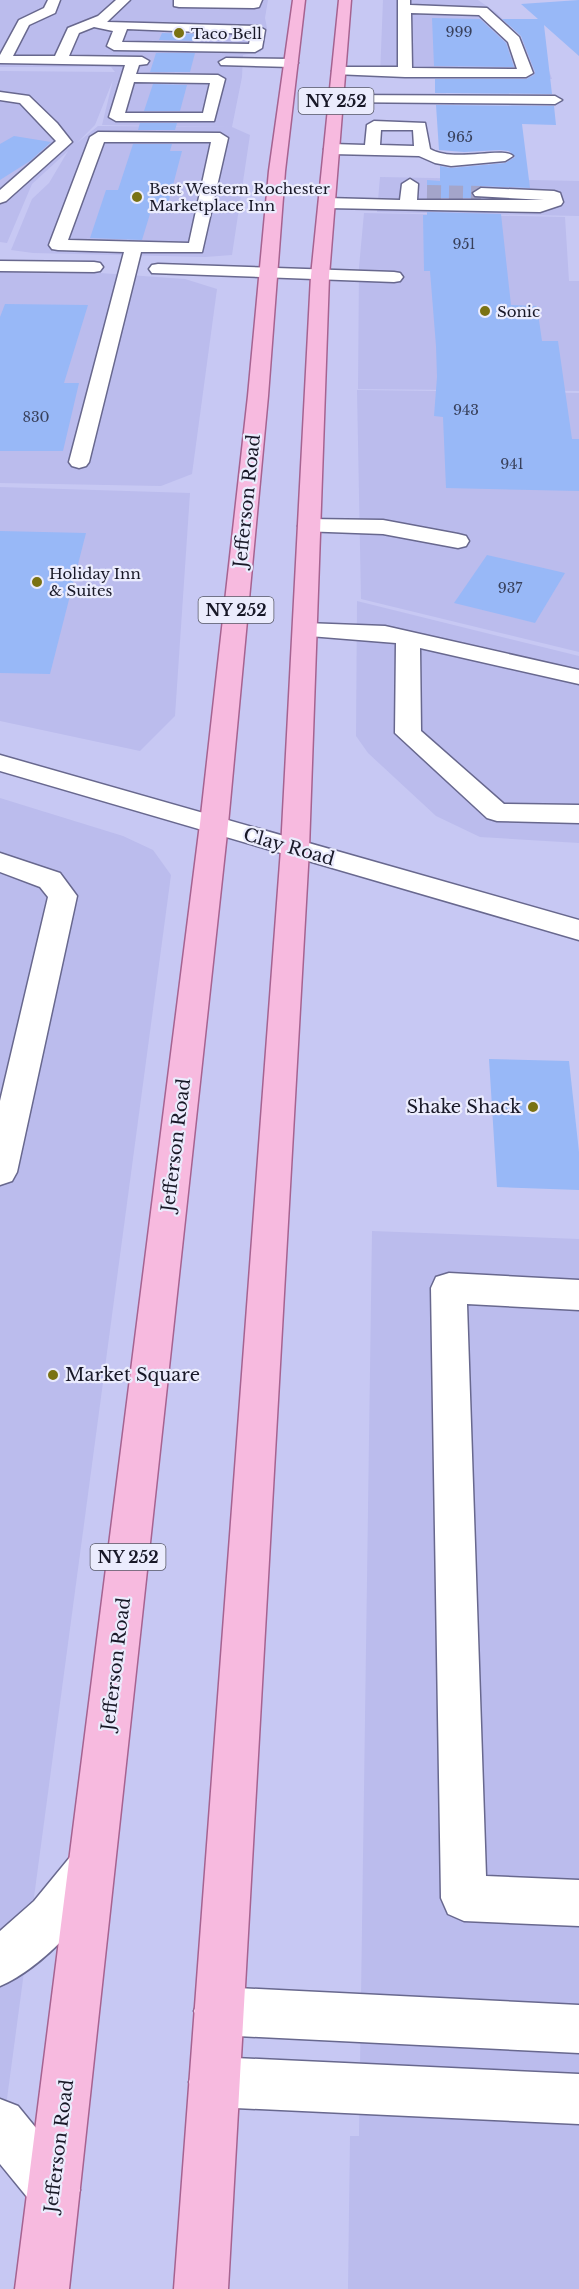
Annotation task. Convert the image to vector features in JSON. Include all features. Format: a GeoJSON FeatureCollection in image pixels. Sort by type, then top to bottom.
{"type":"FeatureCollection","features":[{"type":"Feature","properties":{"kind":"main road","name":"Jefferson Road"},"geometry":{"type":"LineString","coordinates":[[42,2289],[214,824],[256,419],[277,171],[298,0]]}},
{"type":"Feature","properties":{"kind":"main road","name":"NY 252"},"geometry":{"type":"LineString","coordinates":[[201,2289],[296,849],[320,276],[345,0]]}},
{"type":"Feature","properties":{"kind":"street"},"geometry":{"type":"LineString","coordinates":[[180,0],[179,3],[254,4],[256,0]]}},
{"type":"Feature","properties":{"kind":"street"},"geometry":{"type":"LineString","coordinates":[[339,70],[405,73],[526,73],[514,40],[482,10],[447,5],[404,4],[405,73]]}},
{"type":"Feature","properties":{"kind":"street"},"geometry":{"type":"LineString","coordinates":[[60,60],[73,31],[93,16],[123,6]]}},
{"type":"Feature","properties":{"kind":"street"},"geometry":{"type":"LineString","coordinates":[[2,60],[24,23],[55,7]]}},
{"type":"Feature","properties":{"kind":"street"},"geometry":{"type":"LineString","coordinates":[[93,16],[121,27],[258,28]]}},
{"type":"Feature","properties":{"kind":"street"},"geometry":{"type":"LineString","coordinates":[[12,17],[35,17]]}},
{"type":"Feature","properties":{"kind":"street"},"geometry":{"type":"LineString","coordinates":[[129,21],[229,22],[258,28],[255,48],[114,46],[121,27],[129,21]]}},
{"type":"Feature","properties":{"kind":"street"},"geometry":{"type":"LineString","coordinates":[[2,60],[162,62],[172,47]]}},
{"type":"Feature","properties":{"kind":"street"},"geometry":{"type":"LineString","coordinates":[[128,79],[218,79],[210,115],[117,113],[128,79],[134,61]]}},
{"type":"Feature","properties":{"kind":"street"},"geometry":{"type":"LineString","coordinates":[[215,62],[291,63]]}},
{"type":"Feature","properties":{"kind":"street"},"geometry":{"type":"LineString","coordinates":[[0,96],[24,99],[52,126],[64,142],[0,198]]}},
{"type":"Feature","properties":{"kind":"street"},"geometry":{"type":"LineString","coordinates":[[336,99],[555,99]]}},
{"type":"Feature","properties":{"kind":"street"},"geometry":{"type":"LineString","coordinates":[[372,150],[374,125],[385,125],[420,126],[422,151]]}},
{"type":"Feature","properties":{"kind":"street"},"geometry":{"type":"LineString","coordinates":[[98,136],[220,138],[196,248],[134,247],[58,245],[98,136]]}},
{"type":"Feature","properties":{"kind":"street"},"geometry":{"type":"LineString","coordinates":[[332,149],[422,151],[436,159],[483,159],[505,156]]}},
{"type":"Feature","properties":{"kind":"street"},"geometry":{"type":"LineString","coordinates":[[327,203],[427,192]]}},
{"type":"Feature","properties":{"kind":"street"},"geometry":{"type":"LineString","coordinates":[[409,194],[540,207],[555,202],[554,196],[481,193]]}},
{"type":"Feature","properties":{"kind":"street"},"geometry":{"type":"LineString","coordinates":[[79,462],[134,247]]}},
{"type":"Feature","properties":{"kind":"street"},"geometry":{"type":"LineString","coordinates":[[0,266],[394,277]]}},
{"type":"Feature","properties":{"kind":"street"},"geometry":{"type":"LineString","coordinates":[[309,526],[382,527],[458,541]]}},
{"type":"Feature","properties":{"kind":"street"},"geometry":{"type":"LineString","coordinates":[[304,630],[385,633],[579,677]]}},
{"type":"Feature","properties":{"kind":"street"},"geometry":{"type":"LineString","coordinates":[[408,638],[408,733],[496,812],[579,814]]}},
{"type":"Feature","properties":{"kind":"street","name":"Clay Road"},"geometry":{"type":"LineString","coordinates":[[0,763],[579,930]]}},
{"type":"Feature","properties":{"kind":"street"},"geometry":{"type":"LineString","coordinates":[[0,862],[50,880],[63,896],[0,1172]]}},
{"type":"Feature","properties":{"kind":"street"},"geometry":{"type":"LineString","coordinates":[[579,1295],[449,1288],[464,1898],[579,1904]]}},
{"type":"Feature","properties":{"kind":"street"},"geometry":{"type":"LineString","coordinates":[[0,1962],[51,1918],[92,1865]]}},
{"type":"Feature","properties":{"kind":"street"},"geometry":{"type":"LineString","coordinates":[[218,2011],[579,2029]]}},
{"type":"Feature","properties":{"kind":"street"},"geometry":{"type":"LineString","coordinates":[[214,2082],[579,2099]]}},
{"type":"Feature","properties":{"kind":"street"},"geometry":{"type":"LineString","coordinates":[[0,2124],[54,2190]]}},
{"type":"Feature","properties":{"kind":"shaded area"},"geometry":{"type":"Polygon","coordinates":[[[0,0],[268,0],[265,18],[267,28],[261,52],[243,55],[242,77],[232,127],[250,135],[232,255],[205,257],[33,253],[11,250],[32,199],[49,183],[68,151],[32,184],[7,243],[0,242],[0,71],[115,72],[111,67],[0,67],[0,0]],[[113,80],[95,125],[77,143],[98,126],[231,127],[102,125],[113,80]]]}},
{"type":"Feature","properties":{"kind":"shaded area"},"geometry":{"type":"Polygon","coordinates":[[[383,0],[478,0],[497,13],[537,55],[548,68],[552,79],[380,76],[383,0]]]}},
{"type":"Feature","properties":{"kind":"shaded area"},"geometry":{"type":"Polygon","coordinates":[[[380,177],[579,181],[579,216],[377,212],[380,177]]]}},
{"type":"Feature","properties":{"kind":"shaded area"},"geometry":{"type":"Polygon","coordinates":[[[364,213],[565,217],[569,281],[579,281],[579,391],[358,389],[359,267],[364,213]]]}},
{"type":"Feature","properties":{"kind":"shaded area"},"geometry":{"type":"Polygon","coordinates":[[[0,272],[100,273],[185,279],[217,289],[192,474],[161,486],[0,483],[0,272]]]}},
{"type":"Feature","properties":{"kind":"shaded area"},"geometry":{"type":"Polygon","coordinates":[[[357,390],[579,393],[579,652],[361,599],[357,390]]]}},
{"type":"Feature","properties":{"kind":"shaded area"},"geometry":{"type":"Polygon","coordinates":[[[0,487],[190,493],[175,716],[140,751],[0,721],[0,487]]]}},
{"type":"Feature","properties":{"kind":"shaded area"},"geometry":{"type":"Polygon","coordinates":[[[357,601],[579,656],[579,843],[480,837],[436,816],[368,753],[356,736],[357,601]]]}},
{"type":"Feature","properties":{"kind":"shaded area","name":"Market Square"},"geometry":{"type":"Polygon","coordinates":[[[0,798],[123,836],[153,850],[171,875],[0,2151],[0,798]]]}},
{"type":"Feature","properties":{"kind":"shaded area"},"geometry":{"type":"Polygon","coordinates":[[[372,1231],[579,1239],[579,2289],[348,2289],[350,2136],[359,2136],[372,1231]]]}},
{"type":"Feature","properties":{"kind":"building"},"geometry":{"type":"Polygon","coordinates":[[[579,0],[579,56],[544,25],[552,94],[435,93],[435,79],[526,79],[534,75],[535,72],[521,36],[502,19],[538,19],[521,4],[579,0]]]}},
{"type":"Feature","properties":{"kind":"building"},"geometry":{"type":"Polygon","coordinates":[[[432,18],[480,19],[506,43],[514,67],[434,66],[432,18]]]}},
{"type":"Feature","properties":{"kind":"building"},"geometry":{"type":"Polygon","coordinates":[[[162,33],[200,34],[198,41],[159,40],[162,33]]]}},
{"type":"Feature","properties":{"kind":"building"},"geometry":{"type":"Polygon","coordinates":[[[156,53],[195,53],[190,72],[150,72],[156,53]]]}},
{"type":"Feature","properties":{"kind":"building"},"geometry":{"type":"Polygon","coordinates":[[[153,84],[187,85],[180,111],[144,111],[153,84]]]}},
{"type":"Feature","properties":{"kind":"building"},"geometry":{"type":"Polygon","coordinates":[[[436,105],[554,106],[556,125],[522,124],[530,188],[481,186],[471,193],[474,198],[427,198],[427,180],[440,181],[440,166],[451,168],[505,163],[515,157],[509,151],[500,150],[464,152],[439,150],[436,105]]]}},
{"type":"Feature","properties":{"kind":"building"},"geometry":{"type":"Polygon","coordinates":[[[140,123],[177,123],[175,130],[138,130],[140,123]]]}},
{"type":"Feature","properties":{"kind":"building"},"geometry":{"type":"Polygon","coordinates":[[[14,136],[51,142],[30,161],[0,180],[0,144],[14,136]]]}},
{"type":"Feature","properties":{"kind":"building","name":"Best Western Rochester Marketplace Inn"},"geometry":{"type":"Polygon","coordinates":[[[133,144],[172,144],[170,151],[182,151],[168,204],[153,204],[142,240],[90,238],[106,190],[118,190],[133,144]]]}},
{"type":"Feature","properties":{"kind":"building"},"geometry":{"type":"Polygon","coordinates":[[[427,212],[501,214],[511,305],[537,306],[542,341],[558,341],[572,439],[579,439],[579,491],[446,488],[443,417],[434,416],[437,377],[430,271],[424,271],[423,215],[427,215],[427,212]]]}},
{"type":"Feature","properties":{"kind":"building"},"geometry":{"type":"Polygon","coordinates":[[[5,304],[88,305],[64,383],[79,383],[63,451],[0,451],[0,317],[5,304]]]}},
{"type":"Feature","properties":{"kind":"building","name":"Holiday Inn & Suites"},"geometry":{"type":"Polygon","coordinates":[[[0,531],[86,533],[50,674],[0,673],[0,531]]]}},
{"type":"Feature","properties":{"kind":"building"},"geometry":{"type":"Polygon","coordinates":[[[487,555],[565,573],[535,623],[454,603],[487,555]]]}},
{"type":"Feature","properties":{"kind":"building","name":"Shake Shack"},"geometry":{"type":"Polygon","coordinates":[[[489,1059],[569,1061],[579,1152],[579,1190],[497,1187],[489,1059]]]}},
{"type":"Feature","properties":{"kind":"tunnel"},"geometry":{"type":"LineString","coordinates":[[427,192],[481,193]]}},
{"type":"Feature","properties":{"kind":"place","name":"Taco Bell"},"geometry":{"type":"Point","coordinates":[179,33]}},
{"type":"Feature","properties":{"kind":"place","name":"Best Western Rochester Marketplace Inn"},"geometry":{"type":"Point","coordinates":[137,197]}},
{"type":"Feature","properties":{"kind":"place","name":"Sonic"},"geometry":{"type":"Point","coordinates":[485,311]}},
{"type":"Feature","properties":{"kind":"place","name":"Holiday Inn & Suites"},"geometry":{"type":"Point","coordinates":[37,582]}},
{"type":"Feature","properties":{"kind":"place","name":"Shake Shack"},"geometry":{"type":"Point","coordinates":[533,1107]}},
{"type":"Feature","properties":{"kind":"place","name":"Market Square"},"geometry":{"type":"Point","coordinates":[53,1375]}}]}
